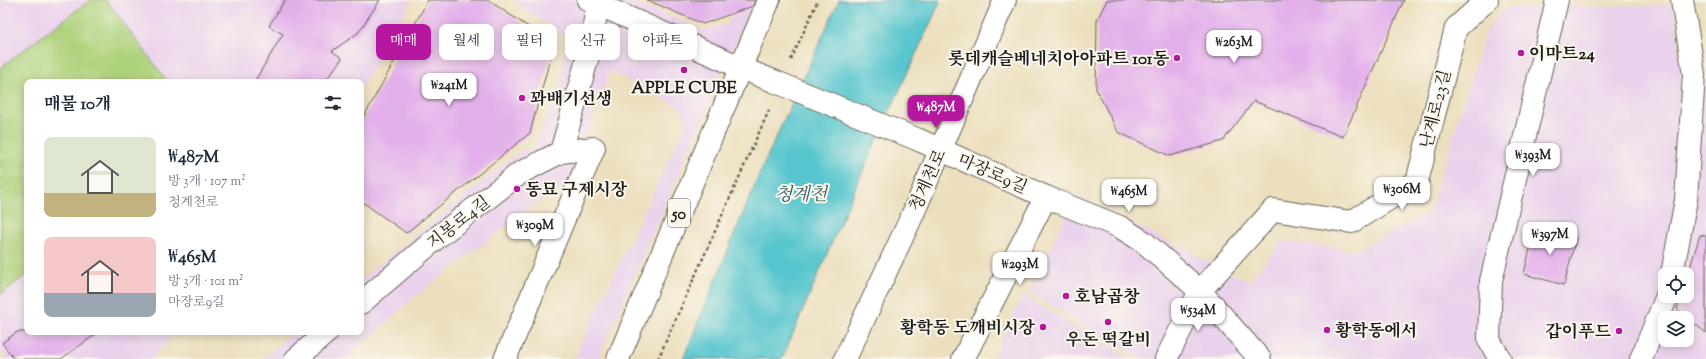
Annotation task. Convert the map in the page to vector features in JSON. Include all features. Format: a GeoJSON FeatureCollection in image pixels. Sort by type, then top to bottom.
{"type":"FeatureCollection","features":[{"type":"Feature","properties":{"kind":"street","name":"50"},"geometry":{"type":"LineString","coordinates":[[618,359],[769,0]]}},
{"type":"Feature","properties":{"kind":"street","name":"청계천로"},"geometry":{"type":"LineString","coordinates":[[845,359],[941,149],[1005,0]]}},
{"type":"Feature","properties":{"kind":"street","name":"난계로23길"},"geometry":{"type":"LineString","coordinates":[[1200,291],[1273,210],[1351,222],[1417,182],[1456,28],[1487,0]]}},
{"type":"Feature","properties":{"kind":"street"},"geometry":{"type":"LineString","coordinates":[[1500,359],[1489,340],[1491,281],[1557,0]]}},
{"type":"Feature","properties":{"kind":"street"},"geometry":{"type":"LineString","coordinates":[[1673,267],[1686,200],[1700,73],[1682,0]]}},
{"type":"Feature","properties":{"kind":"street"},"geometry":{"type":"LineString","coordinates":[[561,152],[587,60],[595,2],[740,67],[758,76],[772,90]]}},
{"type":"Feature","properties":{"kind":"street","name":"마장로9길"},"geometry":{"type":"LineString","coordinates":[[772,90],[919,140],[1046,197],[1120,227],[1144,242],[1200,291],[1260,359]]}},
{"type":"Feature","properties":{"kind":"street","name":"지봉로4길"},"geometry":{"type":"LineString","coordinates":[[364,300],[439,236],[520,173],[561,152],[594,148],[505,359]]}},
{"type":"Feature","properties":{"kind":"street","name":"마장로9길"},"geometry":{"type":"LineString","coordinates":[[963,359],[1046,197]]}},
{"type":"Feature","properties":{"kind":"street"},"geometry":{"type":"LineString","coordinates":[[1166,359],[1200,291]]}},
{"type":"Feature","properties":{"kind":"street"},"geometry":{"type":"LineString","coordinates":[[1641,359],[1664,303]]}},
{"type":"Feature","properties":{"kind":"street"},"geometry":{"type":"LineString","coordinates":[[296,359],[324,335]]}},
{"type":"Feature","properties":{"kind":"path"},"geometry":{"type":"LineString","coordinates":[[789,65],[818,0]]}},
{"type":"Feature","properties":{"kind":"path"},"geometry":{"type":"LineString","coordinates":[[658,359],[772,90]]}},
{"type":"Feature","properties":{"kind":"shaded area"},"geometry":{"type":"Polygon","coordinates":[[[0,0],[412,0],[398,24],[376,24],[376,60],[377,60],[364,83],[364,79],[24,79],[24,335],[173,335],[151,359],[6,359],[0,351],[0,0]]]}},
{"type":"Feature","properties":{"kind":"shaded area","name":"동묘 구제시장"},"geometry":{"type":"Polygon","coordinates":[[[511,0],[638,0],[637,4],[689,24],[628,24],[628,60],[697,60],[697,27],[705,30],[728,24],[738,0],[754,0],[598,359],[574,359],[687,121],[679,107],[610,71],[581,149],[582,179],[540,200],[412,299],[347,359],[262,359],[290,335],[364,335],[364,277],[520,151],[534,147],[560,88],[565,52],[565,60],[620,60],[620,24],[565,24],[565,36],[557,30],[557,24],[547,24],[511,0]]]}},
{"type":"Feature","properties":{"kind":"shaded area"},"geometry":{"type":"Polygon","coordinates":[[[1673,5],[1683,85],[1706,80],[1706,359],[1142,359],[1029,292],[1076,195],[1249,282],[1282,241],[1355,251],[1430,211],[1485,33],[1503,8],[1673,5]]]}},
{"type":"Feature","properties":{"kind":"shaded area","name":"황학동 도깨비시장"},"geometry":{"type":"Polygon","coordinates":[[[1023,295],[1131,359],[992,359],[1023,295]]]}},
{"type":"Feature","properties":{"kind":"green space"},"geometry":{"type":"Polygon","coordinates":[[[90,0],[106,0],[166,79],[24,79],[24,276],[1,294],[0,68],[90,0]]]}},
{"type":"Feature","properties":{"kind":"water","name":"청계천"},"geometry":{"type":"Polygon","coordinates":[[[839,0],[941,0],[869,156],[782,359],[683,359],[761,170],[839,0]]]}},
{"type":"Feature","properties":{"kind":"building"},"geometry":{"type":"Polygon","coordinates":[[[285,0],[380,0],[358,33],[332,51],[342,58],[327,79],[256,79],[283,34],[269,26],[285,0]]]}},
{"type":"Feature","properties":{"kind":"building"},"geometry":{"type":"Polygon","coordinates":[[[428,0],[488,0],[524,24],[502,24],[502,60],[550,60],[530,133],[406,233],[364,203],[364,117],[395,60],[431,60],[431,24],[415,24],[428,0]]]}},
{"type":"Feature","properties":{"kind":"building"},"geometry":{"type":"Polygon","coordinates":[[[647,0],[755,0],[753,6],[703,24],[647,0]]]}},
{"type":"Feature","properties":{"kind":"building"},"geometry":{"type":"Polygon","coordinates":[[[1107,0],[1404,0],[1343,137],[1254,101],[1223,141],[1170,156],[1118,132],[1096,89],[1097,20],[1107,0]]]}},
{"type":"Feature","properties":{"kind":"building"},"geometry":{"type":"Polygon","coordinates":[[[1535,228],[1576,238],[1564,285],[1524,274],[1535,228]]]}},
{"type":"Feature","properties":{"kind":"building"},"geometry":{"type":"Polygon","coordinates":[[[1700,235],[1706,236],[1706,333],[1694,323],[1694,311],[1679,311],[1677,309],[1679,303],[1694,303],[1694,267],[1690,267],[1700,235]]]}},
{"type":"Feature","properties":{"kind":"building"},"geometry":{"type":"Polygon","coordinates":[[[17,332],[24,332],[24,335],[95,335],[61,359],[14,359],[2,343],[17,332]]]}},
{"type":"Feature","properties":{"kind":"place","name":"이마트24"},"geometry":{"type":"Point","coordinates":[1521,53]}},
{"type":"Feature","properties":{"kind":"place","name":"롯데캐슬베네치아아파트 101동"},"geometry":{"type":"Point","coordinates":[1177,58]}},
{"type":"Feature","properties":{"kind":"place","name":"APPLE CUBE"},"geometry":{"type":"Point","coordinates":[684,70]}},
{"type":"Feature","properties":{"kind":"place","name":"꽈배기선생"},"geometry":{"type":"Point","coordinates":[522,98]}},
{"type":"Feature","properties":{"kind":"place","name":"동묘 구제시장"},"geometry":{"type":"Point","coordinates":[517,189]}},
{"type":"Feature","properties":{"kind":"place","name":"호남곱창"},"geometry":{"type":"Point","coordinates":[1066,296]}},
{"type":"Feature","properties":{"kind":"place","name":"우돈 떡갈비"},"geometry":{"type":"Point","coordinates":[1108,322]}},
{"type":"Feature","properties":{"kind":"place","name":"황학동 도깨비시장"},"geometry":{"type":"Point","coordinates":[1043,327]}},
{"type":"Feature","properties":{"kind":"place","name":"황학동에서"},"geometry":{"type":"Point","coordinates":[1327,330]}},
{"type":"Feature","properties":{"kind":"place","name":"갑이푸드"},"geometry":{"type":"Point","coordinates":[1619,331]}}]}
